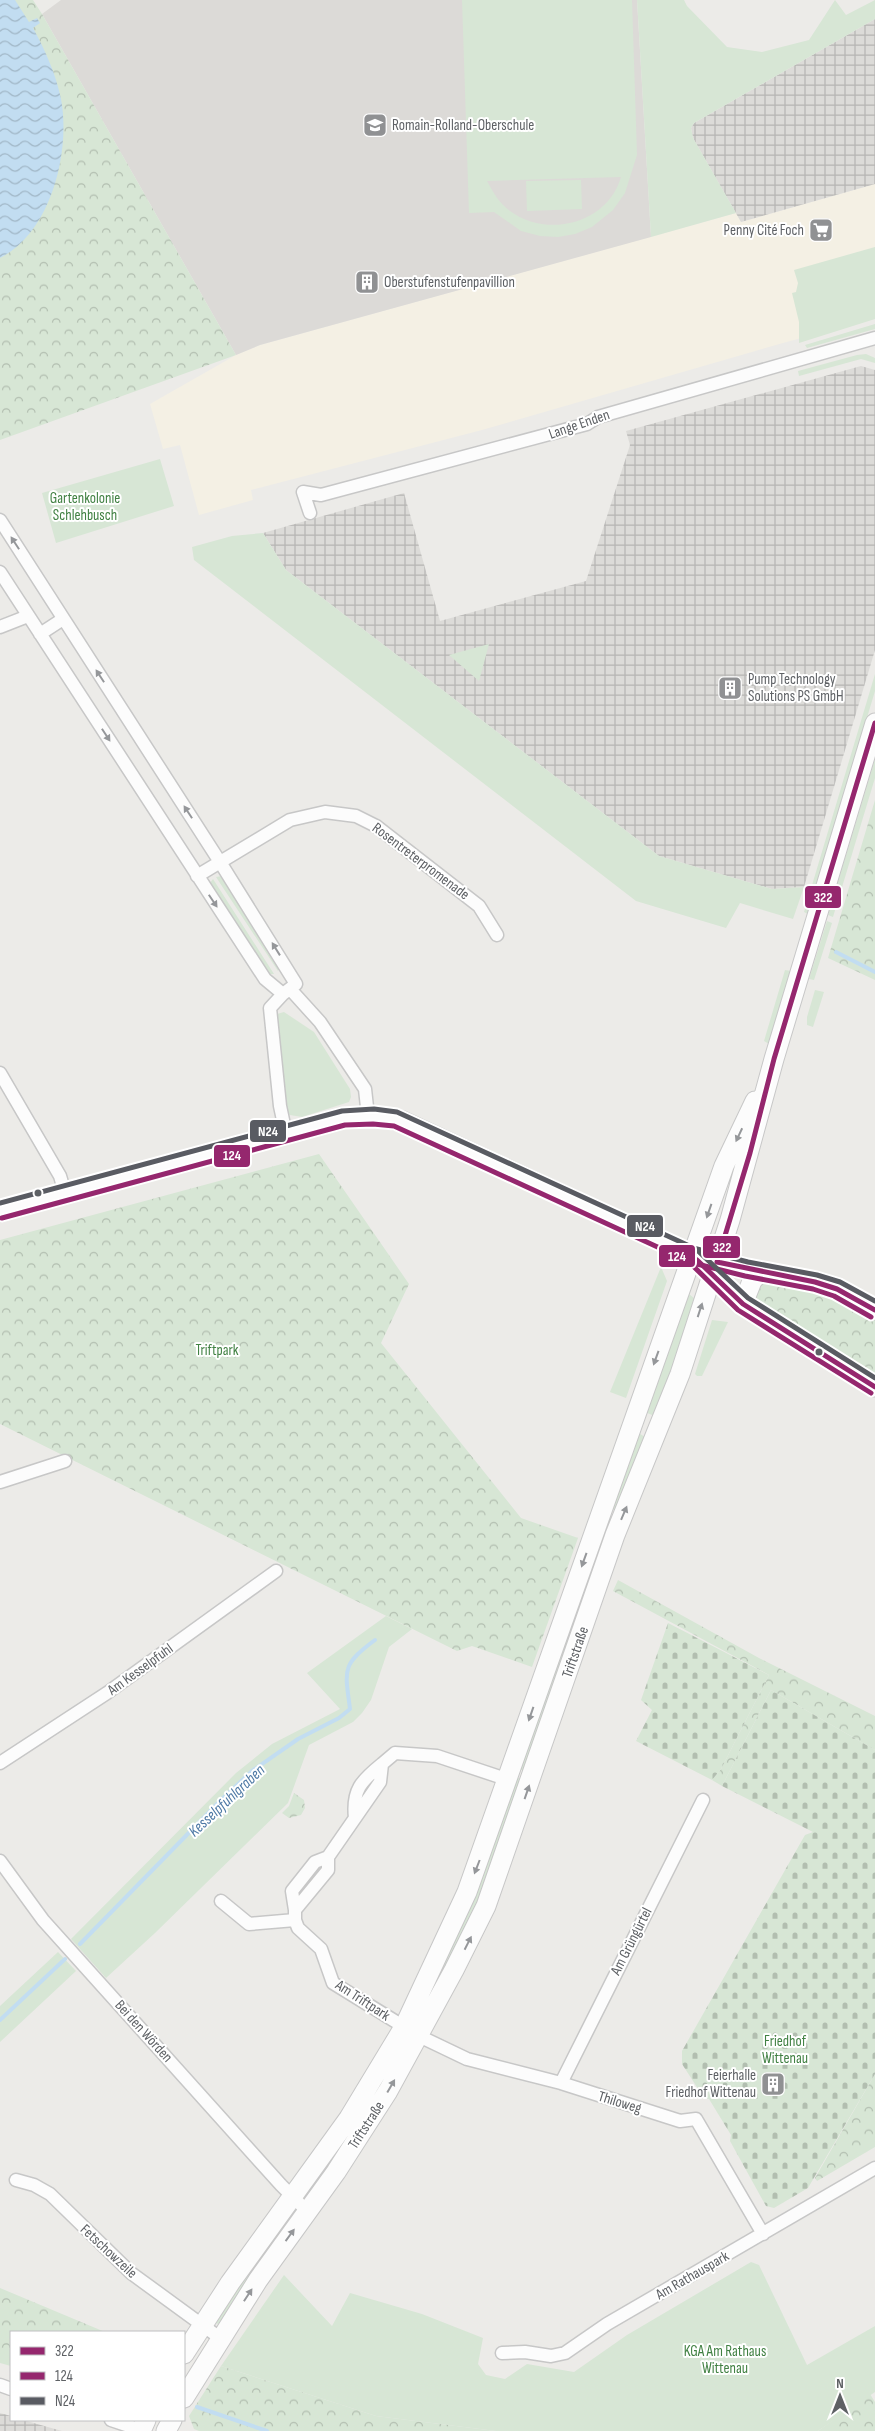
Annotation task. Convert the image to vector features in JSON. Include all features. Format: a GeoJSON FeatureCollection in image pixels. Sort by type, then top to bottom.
{"type":"FeatureCollection","features":[{"type":"Feature","properties":{"kind":"main road"},"geometry":{"type":"LineString","coordinates":[[774,1059],[875,724]]}},
{"type":"Feature","properties":{"kind":"main road","name":"Triftstraße"},"geometry":{"type":"LineString","coordinates":[[185,2352],[202,2325],[412,2031],[468,1892],[724,1166],[774,1059]]}},
{"type":"Feature","properties":{"kind":"main road","name":"Triftstraße"},"geometry":{"type":"LineString","coordinates":[[185,2396],[258,2280],[362,2132],[412,2031],[486,1906],[615,1535],[680,1374],[750,1153],[774,1059]]}},
{"type":"Feature","properties":{"kind":"main road"},"geometry":{"type":"LineString","coordinates":[[0,1211],[344,1118],[368,1116],[403,1121],[692,1255],[715,1268],[743,1304],[875,1387]]}},
{"type":"Feature","properties":{"kind":"main road"},"geometry":{"type":"LineString","coordinates":[[715,1268],[760,1272],[814,1282],[837,1289],[875,1310]]}},
{"type":"Feature","properties":{"kind":"main road"},"geometry":{"type":"LineString","coordinates":[[743,1304],[752,1281],[760,1272]]}},
{"type":"Feature","properties":{"kind":"main road"},"geometry":{"type":"LineString","coordinates":[[634,1420],[659,1429]]}},
{"type":"Feature","properties":{"kind":"main road"},"geometry":{"type":"LineString","coordinates":[[596,1528],[615,1535]]}},
{"type":"Feature","properties":{"kind":"street","name":"Lange Enden"},"geometry":{"type":"LineString","coordinates":[[310,513],[303,492],[321,495],[419,470],[587,424],[598,417],[875,338]]}},
{"type":"Feature","properties":{"kind":"street"},"geometry":{"type":"LineString","coordinates":[[0,520],[287,967],[296,984],[270,1008],[280,1106],[286,1134]]}},
{"type":"Feature","properties":{"kind":"street"},"geometry":{"type":"LineString","coordinates":[[0,572],[265,979],[287,992],[320,1022],[365,1089],[368,1116]]}},
{"type":"Feature","properties":{"kind":"street"},"geometry":{"type":"LineString","coordinates":[[0,627],[28,616]]}},
{"type":"Feature","properties":{"kind":"street"},"geometry":{"type":"LineString","coordinates":[[40,634],[62,619]]}},
{"type":"Feature","properties":{"kind":"street","name":"Rosentreterpromenade"},"geometry":{"type":"LineString","coordinates":[[197,876],[290,820],[325,812],[356,816],[376,826],[480,906],[497,935]]}},
{"type":"Feature","properties":{"kind":"street"},"geometry":{"type":"LineString","coordinates":[[0,1073],[60,1176],[65,1193]]}},
{"type":"Feature","properties":{"kind":"street"},"geometry":{"type":"LineString","coordinates":[[0,1482],[65,1461]]}},
{"type":"Feature","properties":{"kind":"street","name":"Am Kesselpfuhl"},"geometry":{"type":"LineString","coordinates":[[0,1763],[107,1693],[276,1571]]}},
{"type":"Feature","properties":{"kind":"street"},"geometry":{"type":"LineString","coordinates":[[221,1901],[249,1924],[295,1915],[328,1870],[328,1857],[380,1782],[382,1764],[395,1753],[437,1756],[508,1780]]}},
{"type":"Feature","properties":{"kind":"street","name":"Am Grüngürtel"},"geometry":{"type":"LineString","coordinates":[[561,2083],[703,1800]]}},
{"type":"Feature","properties":{"kind":"street","name":"Bei den Wörden"},"geometry":{"type":"LineString","coordinates":[[0,1861],[43,1920],[294,2197]]}},
{"type":"Feature","properties":{"kind":"street","name":"Am Triftpark"},"geometry":{"type":"LineString","coordinates":[[295,1915],[298,1928],[321,1949],[333,1983],[412,2031]]}},
{"type":"Feature","properties":{"kind":"street","name":"Thiloweg"},"geometry":{"type":"LineString","coordinates":[[412,2031],[467,2059],[561,2083],[680,2121],[696,2119],[763,2234]]}},
{"type":"Feature","properties":{"kind":"street","name":"Am Rathauspark"},"geometry":{"type":"LineString","coordinates":[[502,2353],[525,2352],[551,2356],[565,2353],[607,2324],[875,2168]]}},
{"type":"Feature","properties":{"kind":"street","name":"Fetschowzeile"},"geometry":{"type":"LineString","coordinates":[[16,2180],[34,2185],[50,2194],[131,2273],[202,2325]]}},
{"type":"Feature","properties":{"kind":"street"},"geometry":{"type":"LineString","coordinates":[[294,2197],[307,2211]]}},
{"type":"Feature","properties":{"kind":"street"},"geometry":{"type":"LineString","coordinates":[[202,2325],[220,2338]]}},
{"type":"Feature","properties":{"kind":"street"},"geometry":{"type":"LineString","coordinates":[[115,2421],[143,2428]]}},
{"type":"Feature","properties":{"kind":"shaded area","name":"Romain-Rolland-Oberschule"},"geometry":{"type":"Polygon","coordinates":[[[61,0],[637,0],[651,237],[260,345],[236,355],[42,14],[61,0]]]}},
{"type":"Feature","properties":{"kind":"shaded area"},"geometry":{"type":"Polygon","coordinates":[[[875,19],[875,184],[741,222],[693,138],[691,128],[694,123],[875,19]]]}},
{"type":"Feature","properties":{"kind":"shaded area"},"geometry":{"type":"Polygon","coordinates":[[[875,184],[875,318],[482,430],[251,490],[253,500],[199,515],[180,445],[163,449],[150,404],[236,355],[260,345],[736,213],[741,222],[875,184]]]}},
{"type":"Feature","properties":{"kind":"shaded area"},"geometry":{"type":"Polygon","coordinates":[[[861,366],[875,370],[875,650],[804,887],[772,889],[659,856],[286,570],[263,533],[404,493],[440,621],[586,581],[630,445],[626,431],[861,366]]]}},
{"type":"Feature","properties":{"kind":"shaded area"},"geometry":{"type":"Polygon","coordinates":[[[0,2413],[10,2416],[10,2421],[27,2421],[62,2431],[0,2431],[0,2413]]]}},
{"type":"Feature","properties":{"kind":"green space"},"geometry":{"type":"Polygon","coordinates":[[[0,0],[33,0],[236,355],[0,440],[0,0]]]}},
{"type":"Feature","properties":{"kind":"green space"},"geometry":{"type":"Polygon","coordinates":[[[462,0],[632,0],[637,155],[625,193],[613,210],[592,227],[575,234],[558,237],[540,236],[521,231],[494,212],[469,213],[462,0]],[[621,177],[487,181],[499,201],[506,208],[525,219],[542,224],[558,225],[575,222],[604,206],[614,193],[621,177]]]}},
{"type":"Feature","properties":{"kind":"green space"},"geometry":{"type":"Polygon","coordinates":[[[637,0],[684,0],[687,6],[727,47],[762,52],[809,40],[835,0],[846,15],[875,0],[875,19],[694,123],[691,128],[693,138],[736,213],[651,237],[637,0]]]}},
{"type":"Feature","properties":{"kind":"green space"},"geometry":{"type":"Polygon","coordinates":[[[581,180],[582,209],[527,211],[526,181],[581,180]]]}},
{"type":"Feature","properties":{"kind":"green space"},"geometry":{"type":"Polygon","coordinates":[[[875,247],[875,319],[799,343],[799,322],[792,293],[796,292],[798,283],[794,270],[875,247]]]}},
{"type":"Feature","properties":{"kind":"green space"},"geometry":{"type":"Polygon","coordinates":[[[875,324],[875,329],[807,348],[805,345],[875,324]]]}},
{"type":"Feature","properties":{"kind":"green space"},"geometry":{"type":"Polygon","coordinates":[[[866,354],[875,358],[875,363],[861,359],[799,376],[798,371],[866,354]]]}},
{"type":"Feature","properties":{"kind":"green space","name":"Gartenkolonie Schlehbusch"},"geometry":{"type":"Polygon","coordinates":[[[160,459],[174,506],[56,543],[42,493],[160,459]]]}},
{"type":"Feature","properties":{"kind":"green space"},"geometry":{"type":"Polygon","coordinates":[[[263,533],[286,570],[659,856],[772,889],[804,887],[793,919],[740,903],[726,928],[636,901],[194,560],[192,547],[232,536],[263,533]]]}},
{"type":"Feature","properties":{"kind":"green space"},"geometry":{"type":"Polygon","coordinates":[[[489,644],[479,681],[449,655],[489,644]]]}},
{"type":"Feature","properties":{"kind":"green space"},"geometry":{"type":"Polygon","coordinates":[[[875,674],[875,691],[808,914],[804,912],[875,674]]]}},
{"type":"Feature","properties":{"kind":"green space"},"geometry":{"type":"Polygon","coordinates":[[[875,759],[875,778],[833,917],[828,915],[875,759]]]}},
{"type":"Feature","properties":{"kind":"green space"},"geometry":{"type":"Polygon","coordinates":[[[875,800],[875,980],[828,958],[875,800]]]}},
{"type":"Feature","properties":{"kind":"green space"},"geometry":{"type":"Polygon","coordinates":[[[222,876],[280,967],[278,971],[216,877],[222,876]]]}},
{"type":"Feature","properties":{"kind":"green space"},"geometry":{"type":"Polygon","coordinates":[[[213,879],[274,974],[269,974],[210,883],[213,879]]]}},
{"type":"Feature","properties":{"kind":"green space"},"geometry":{"type":"Polygon","coordinates":[[[827,921],[832,923],[814,980],[809,979],[827,921]]]}},
{"type":"Feature","properties":{"kind":"green space"},"geometry":{"type":"Polygon","coordinates":[[[785,970],[791,971],[769,1044],[764,1041],[785,970]]]}},
{"type":"Feature","properties":{"kind":"green space"},"geometry":{"type":"Polygon","coordinates":[[[815,990],[824,992],[813,1027],[807,1025],[807,1017],[815,990]]]}},
{"type":"Feature","properties":{"kind":"green space"},"geometry":{"type":"Polygon","coordinates":[[[284,1012],[314,1032],[350,1089],[351,1097],[349,1102],[302,1117],[290,1115],[286,1112],[277,1014],[284,1012]]]}},
{"type":"Feature","properties":{"kind":"green space","name":"Triftpark"},"geometry":{"type":"Polygon","coordinates":[[[319,1154],[409,1284],[381,1343],[521,1518],[578,1538],[532,1667],[472,1646],[457,1651],[0,1424],[0,1240],[319,1154]]]}},
{"type":"Feature","properties":{"kind":"green space"},"geometry":{"type":"Polygon","coordinates":[[[661,1267],[667,1281],[626,1398],[610,1392],[661,1267]]]}},
{"type":"Feature","properties":{"kind":"green space"},"geometry":{"type":"Polygon","coordinates":[[[765,1283],[831,1296],[875,1317],[875,1378],[754,1301],[761,1284],[765,1283]]]}},
{"type":"Feature","properties":{"kind":"green space"},"geometry":{"type":"Polygon","coordinates":[[[685,1291],[694,1298],[673,1367],[652,1415],[645,1412],[685,1291]]]}},
{"type":"Feature","properties":{"kind":"green space"},"geometry":{"type":"Polygon","coordinates":[[[712,1320],[728,1322],[702,1376],[697,1376],[695,1374],[712,1320]]]}},
{"type":"Feature","properties":{"kind":"green space"},"geometry":{"type":"Polygon","coordinates":[[[637,1432],[645,1437],[616,1511],[612,1509],[637,1432]]]}},
{"type":"Feature","properties":{"kind":"green space"},"geometry":{"type":"Polygon","coordinates":[[[618,1580],[759,1658],[875,1716],[875,1750],[771,1690],[722,1786],[712,1780],[721,1769],[769,1675],[613,1591],[618,1580]]]}},
{"type":"Feature","properties":{"kind":"green space"},"geometry":{"type":"Polygon","coordinates":[[[590,1586],[527,1772],[519,1769],[582,1587],[590,1586]]]}},
{"type":"Feature","properties":{"kind":"green space"},"geometry":{"type":"Polygon","coordinates":[[[386,1616],[412,1629],[389,1647],[371,1700],[362,1713],[353,1722],[309,1745],[288,1803],[155,1933],[106,1978],[71,1939],[236,1773],[272,1744],[340,1709],[307,1673],[386,1616]]]}},
{"type":"Feature","properties":{"kind":"green space"},"geometry":{"type":"Polygon","coordinates":[[[668,1623],[769,1675],[721,1769],[712,1780],[636,1741],[652,1710],[641,1700],[668,1623]]]}},
{"type":"Feature","properties":{"kind":"green space","name":"Friedhof Wittenau"},"geometry":{"type":"Polygon","coordinates":[[[771,1690],[875,1750],[875,2074],[808,2188],[774,2208],[766,2206],[730,2141],[731,2135],[709,2099],[704,2098],[682,2064],[682,2051],[805,1835],[813,1832],[722,1786],[771,1690]]]}},
{"type":"Feature","properties":{"kind":"green space"},"geometry":{"type":"Polygon","coordinates":[[[516,1777],[524,1780],[484,1895],[422,2016],[415,2020],[516,1777]]]}},
{"type":"Feature","properties":{"kind":"green space"},"geometry":{"type":"Polygon","coordinates":[[[294,1793],[304,1800],[305,1808],[301,1815],[289,1818],[282,1813],[289,1806],[294,1793]]]}},
{"type":"Feature","properties":{"kind":"green space"},"geometry":{"type":"Polygon","coordinates":[[[58,1952],[76,1971],[0,2042],[0,2006],[58,1952]]]}},
{"type":"Feature","properties":{"kind":"green space"},"geometry":{"type":"Polygon","coordinates":[[[875,2074],[875,2147],[817,2181],[815,2178],[875,2074]]]}},
{"type":"Feature","properties":{"kind":"green space"},"geometry":{"type":"Polygon","coordinates":[[[293,2211],[296,2212],[220,2324],[213,2323],[293,2211]]]}},
{"type":"Feature","properties":{"kind":"green space","name":"KGA Am Rathaus Wittenau"},"geometry":{"type":"Polygon","coordinates":[[[751,2262],[759,2265],[807,2365],[875,2326],[875,2392],[818,2431],[496,2431],[376,2416],[221,2366],[284,2275],[332,2326],[350,2293],[422,2314],[483,2338],[478,2364],[486,2375],[505,2379],[527,2364],[574,2372],[627,2335],[751,2262]]]}},
{"type":"Feature","properties":{"kind":"green space"},"geometry":{"type":"Polygon","coordinates":[[[0,2288],[103,2331],[10,2331],[10,2366],[0,2363],[0,2288]]]}},
{"type":"Feature","properties":{"kind":"green space"},"geometry":{"type":"Polygon","coordinates":[[[221,2366],[376,2416],[496,2431],[199,2431],[194,2429],[189,2416],[221,2366]]]}},
{"type":"Feature","properties":{"kind":"green space"},"geometry":{"type":"Polygon","coordinates":[[[870,2394],[875,2402],[875,2431],[818,2431],[870,2394]]]}},
{"type":"Feature","properties":{"kind":"water"},"geometry":{"type":"Polygon","coordinates":[[[0,0],[15,0],[29,22],[37,18],[40,23],[33,28],[53,71],[61,99],[63,142],[60,166],[44,210],[32,230],[18,246],[0,258],[0,0]]]}},
{"type":"Feature","properties":{"kind":"waterway"},"geometry":{"type":"LineString","coordinates":[[836,952],[875,972]]}},
{"type":"Feature","properties":{"kind":"waterway","name":"Kesselpfuhlgraben"},"geometry":{"type":"LineString","coordinates":[[80,1944],[221,1800],[252,1771],[298,1739],[339,1718],[350,1709],[347,1685],[348,1669],[356,1656],[375,1640]]}},
{"type":"Feature","properties":{"kind":"waterway","name":"Kesselpfuhlgraben"},"geometry":{"type":"LineString","coordinates":[[0,2020],[65,1959]]}},
{"type":"Feature","properties":{"kind":"waterway"},"geometry":{"type":"LineString","coordinates":[[197,2407],[267,2431]]}},
{"type":"Feature","properties":{"kind":"transit line","name":"322"},"geometry":{"type":"LineString","coordinates":[[875,723],[774,1059],[750,1153],[717,1262],[815,1282],[837,1289],[875,1310]]}},
{"type":"Feature","properties":{"kind":"transit line","name":"N24"},"geometry":{"type":"LineString","coordinates":[[0,1203],[342,1111],[374,1109],[397,1112],[696,1249],[748,1298],[875,1378]]}},
{"type":"Feature","properties":{"kind":"transit line","name":"124"},"geometry":{"type":"LineString","coordinates":[[2,1218],[345,1125],[373,1124],[394,1126],[688,1261],[738,1310],[871,1393]]}},
{"type":"Feature","properties":{"kind":"transit line","name":"N24"},"geometry":{"type":"LineString","coordinates":[[693,1248],[748,1262],[817,1275],[840,1282],[875,1301]]}},
{"type":"Feature","properties":{"kind":"transit line","name":"322"},"geometry":{"type":"LineString","coordinates":[[697,1260],[743,1304],[875,1387]]}},
{"type":"Feature","properties":{"kind":"transit line","name":"124"},"geometry":{"type":"LineString","coordinates":[[689,1262],[745,1276],[813,1289],[834,1296],[871,1317]]}},
{"type":"Feature","properties":{"kind":"place","name":"Romain-Rolland-Oberschule"},"geometry":{"type":"Point","coordinates":[375,125]}},
{"type":"Feature","properties":{"kind":"place","name":"Penny Cité Foch"},"geometry":{"type":"Point","coordinates":[821,230]}},
{"type":"Feature","properties":{"kind":"place","name":"Oberstufenstufenpavillion"},"geometry":{"type":"Point","coordinates":[367,282]}},
{"type":"Feature","properties":{"kind":"place","name":"Pump Technology Solutions PS GmbH"},"geometry":{"type":"Point","coordinates":[730,688]}},
{"type":"Feature","properties":{"kind":"place","name":"Feierhalle Friedhof Wittenau"},"geometry":{"type":"Point","coordinates":[773,2084]}}]}
